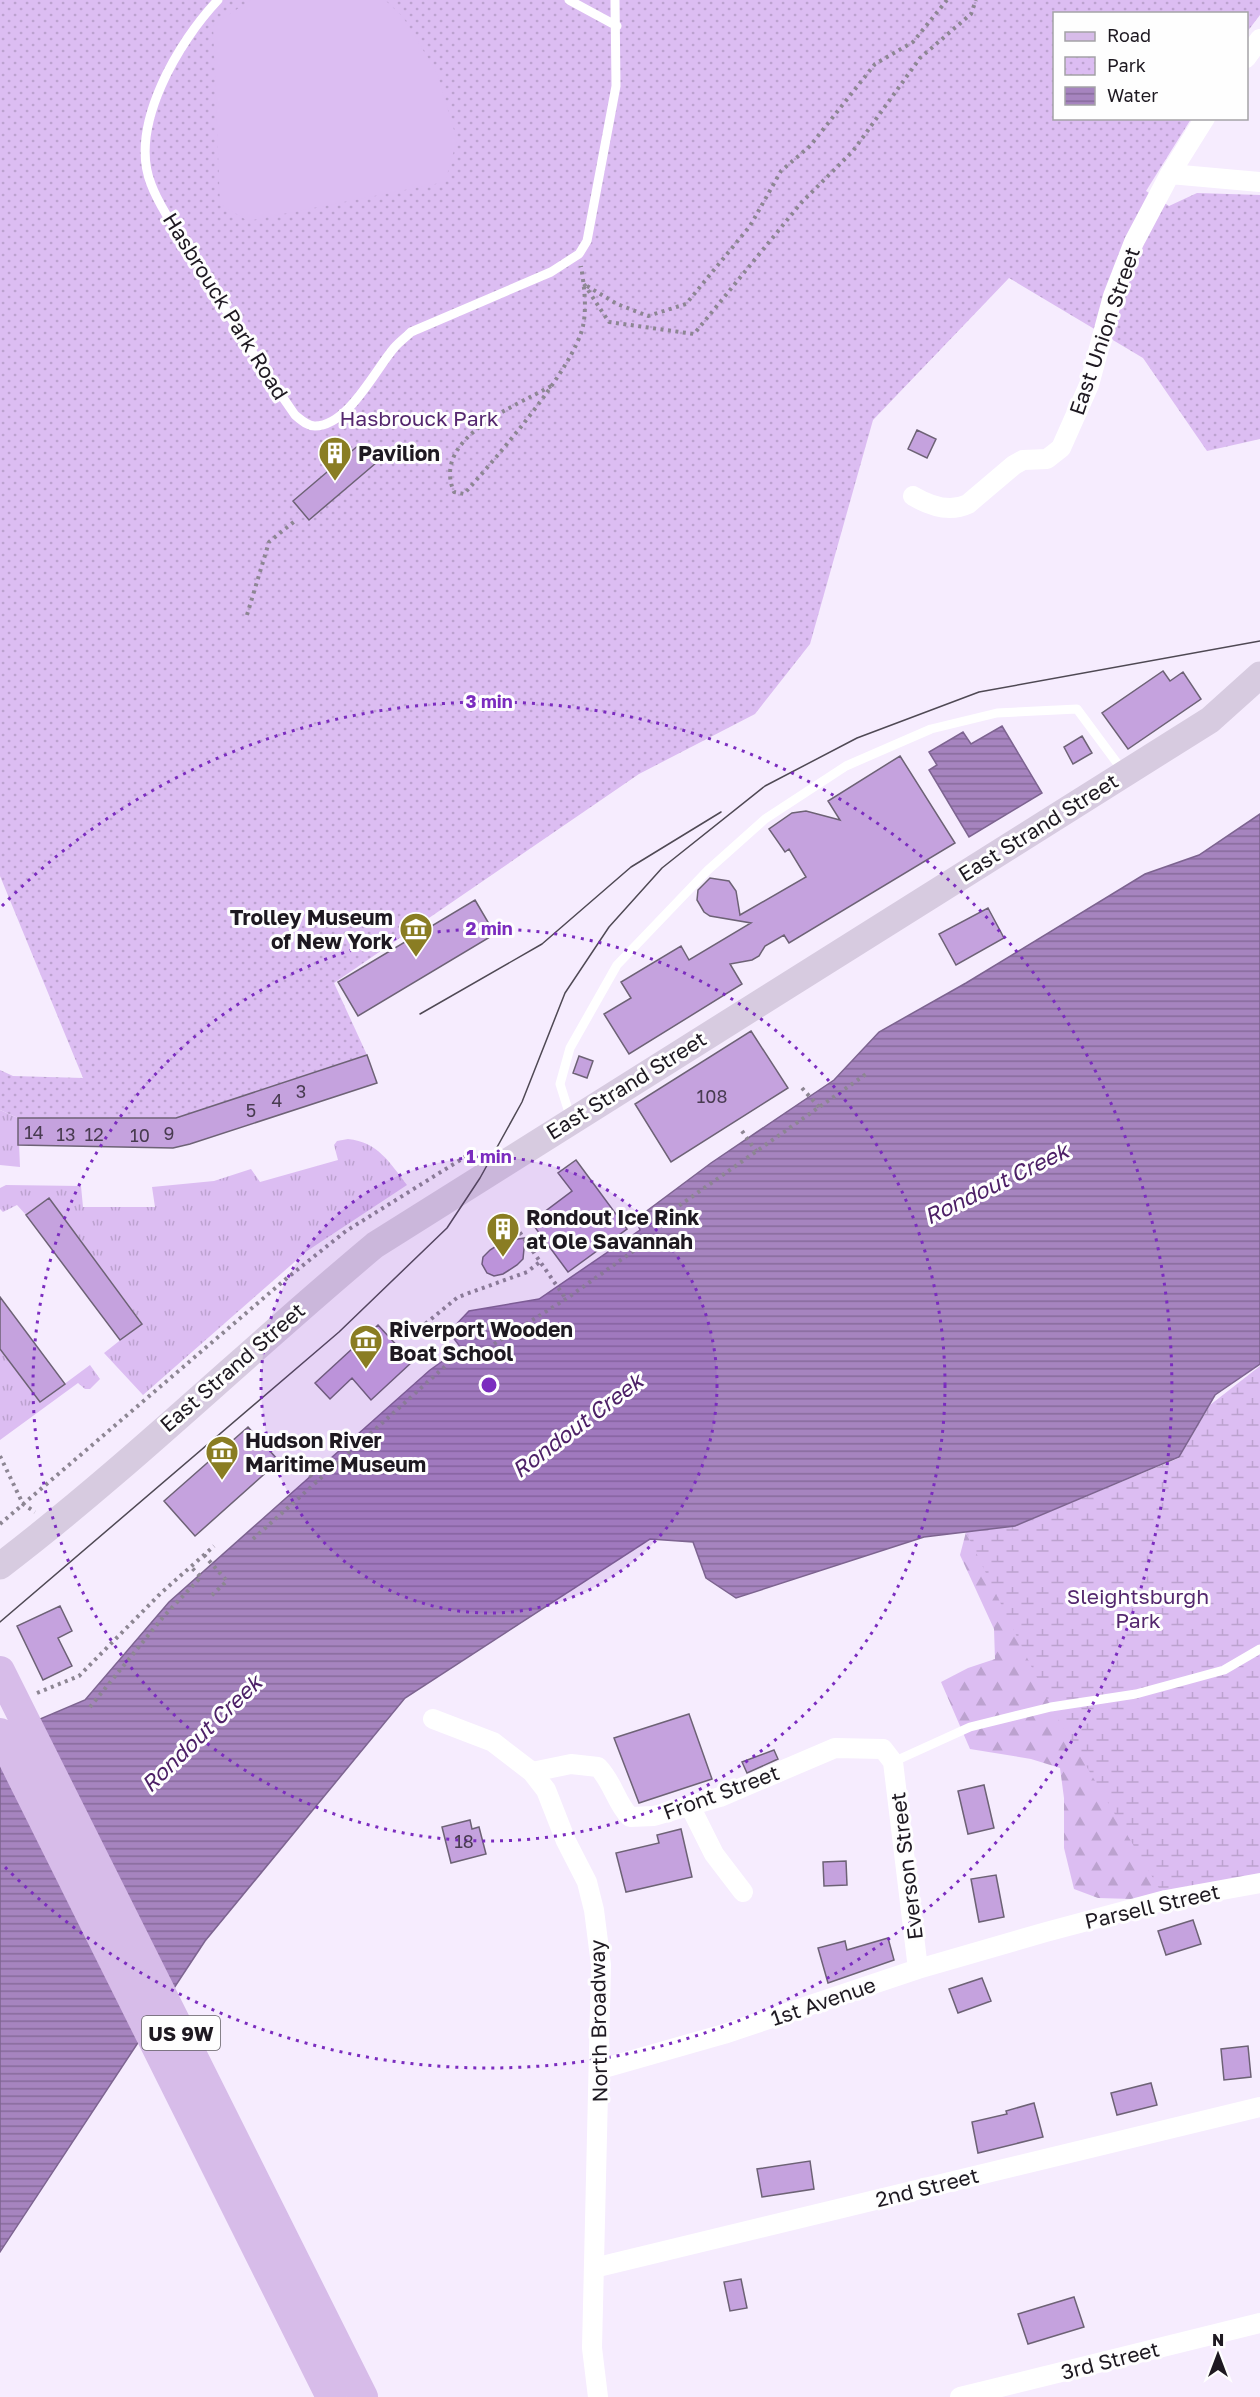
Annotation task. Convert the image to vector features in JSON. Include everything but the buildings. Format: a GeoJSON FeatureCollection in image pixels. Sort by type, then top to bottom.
{"type":"FeatureCollection","features":[{"type":"Feature","properties":{"kind":"main road","name":"US 9W"},"geometry":{"type":"LineString","coordinates":[[0,1671],[90,1852],[259,2221],[331,2397]]}},
{"type":"Feature","properties":{"kind":"main road","name":"US 9W"},"geometry":{"type":"LineString","coordinates":[[0,1733],[70,1874],[259,2221],[363,2397]]}},
{"type":"Feature","properties":{"kind":"street"},"geometry":{"type":"LineString","coordinates":[[1248,55],[1260,39]]}},
{"type":"Feature","properties":{"kind":"street"},"geometry":{"type":"LineString","coordinates":[[1204,120],[1170,174],[1260,182]]}},
{"type":"Feature","properties":{"kind":"street","name":"East Union Street"},"geometry":{"type":"LineString","coordinates":[[913,496],[944,508],[960,508],[968,504],[1014,465],[1023,460],[1047,459],[1061,448],[1089,385],[1113,296],[1134,242],[1170,174]]}},
{"type":"Feature","properties":{"kind":"street","name":"East Strand Street"},"geometry":{"type":"LineString","coordinates":[[0,1566],[54,1525],[305,1302],[375,1245],[572,1119],[1210,720],[1260,675]]}},
{"type":"Feature","properties":{"kind":"street","name":"North Broadway"},"geometry":{"type":"LineString","coordinates":[[434,1719],[493,1742],[531,1772],[546,1790],[566,1840],[587,1882],[594,1910],[601,1965],[601,2069],[592,2348],[598,2397]]}},
{"type":"Feature","properties":{"kind":"street","name":"Front Street"},"geometry":{"type":"LineString","coordinates":[[531,1772],[571,1764],[598,1767],[610,1779],[623,1810],[630,1817],[654,1816],[720,1797],[835,1748],[883,1749],[893,1762]]}},
{"type":"Feature","properties":{"kind":"street","name":"Everson Street"},"geometry":{"type":"LineString","coordinates":[[893,1762],[918,1969]]}},
{"type":"Feature","properties":{"kind":"street"},"geometry":{"type":"LineString","coordinates":[[690,1806],[714,1854],[743,1892]]}},
{"type":"Feature","properties":{"kind":"street","name":"Parsell Street"},"geometry":{"type":"LineString","coordinates":[[1046,1932],[1166,1900],[1260,1883]]}},
{"type":"Feature","properties":{"kind":"street","name":"1st Avenue"},"geometry":{"type":"LineString","coordinates":[[601,2069],[724,2034],[918,1969],[1046,1932]]}},
{"type":"Feature","properties":{"kind":"street","name":"2nd Street"},"geometry":{"type":"LineString","coordinates":[[594,2268],[1260,2107]]}},
{"type":"Feature","properties":{"kind":"street","name":"3rd Street"},"geometry":{"type":"LineString","coordinates":[[960,2397],[1260,2323]]}},
{"type":"Feature","properties":{"kind":"lane","name":"Hasbrouck Park Road"},"geometry":{"type":"LineString","coordinates":[[218,0],[179,48],[151,109],[146,147],[150,183],[248,348],[295,415],[305,424],[315,426],[326,423],[349,409],[394,348],[411,332],[551,272],[579,254]]}},
{"type":"Feature","properties":{"kind":"lane"},"geometry":{"type":"LineString","coordinates":[[569,0],[617,26]]}},
{"type":"Feature","properties":{"kind":"lane"},"geometry":{"type":"LineString","coordinates":[[579,254],[587,241],[614,99],[617,26],[615,0]]}},
{"type":"Feature","properties":{"kind":"lane"},"geometry":{"type":"LineString","coordinates":[[572,1119],[560,1084],[570,1048],[617,965],[708,870],[765,819],[846,766],[930,729],[997,713],[1077,709],[1124,773]]}},
{"type":"Feature","properties":{"kind":"lane"},"geometry":{"type":"LineString","coordinates":[[893,1762],[970,1727],[1051,1707],[1136,1694],[1224,1670],[1260,1649]]}},
{"type":"Feature","properties":{"kind":"path"},"geometry":{"type":"LineString","coordinates":[[584,284],[616,304],[648,316],[686,304],[750,226],[780,171],[810,146],[875,64],[913,42],[947,0]]}},
{"type":"Feature","properties":{"kind":"path"},"geometry":{"type":"LineString","coordinates":[[584,284],[609,322],[694,334],[801,203],[854,151],[920,58],[971,15],[976,0]]}},
{"type":"Feature","properties":{"kind":"path"},"geometry":{"type":"LineString","coordinates":[[551,386],[491,419],[457,447],[448,478],[454,492],[464,494],[494,460],[551,386],[570,356],[583,326],[584,284],[579,254]]}},
{"type":"Feature","properties":{"kind":"path"},"geometry":{"type":"LineString","coordinates":[[247,615],[269,542],[296,520]]}},
{"type":"Feature","properties":{"kind":"path"},"geometry":{"type":"LineString","coordinates":[[673,1210],[869,1072]]}},
{"type":"Feature","properties":{"kind":"path"},"geometry":{"type":"LineString","coordinates":[[802,1088],[819,1107]]}},
{"type":"Feature","properties":{"kind":"path"},"geometry":{"type":"LineString","coordinates":[[742,1131],[756,1151]]}},
{"type":"Feature","properties":{"kind":"path"},"geometry":{"type":"LineString","coordinates":[[0,1524],[337,1237],[418,1184],[465,1157]]}},
{"type":"Feature","properties":{"kind":"path"},"geometry":{"type":"LineString","coordinates":[[507,1214],[566,1299]]}},
{"type":"Feature","properties":{"kind":"path"},"geometry":{"type":"LineString","coordinates":[[494,1344],[566,1299],[639,1247]]}},
{"type":"Feature","properties":{"kind":"path"},"geometry":{"type":"LineString","coordinates":[[408,1338],[458,1297],[527,1272],[541,1261]]}},
{"type":"Feature","properties":{"kind":"path"},"geometry":{"type":"LineString","coordinates":[[252,1539],[460,1353]]}},
{"type":"Feature","properties":{"kind":"path"},"geometry":{"type":"LineString","coordinates":[[0,1456],[23,1504],[54,1525]]}},
{"type":"Feature","properties":{"kind":"path"},"geometry":{"type":"LineString","coordinates":[[295,1458],[316,1482]]}},
{"type":"Feature","properties":{"kind":"path"},"geometry":{"type":"LineString","coordinates":[[30,1696],[79,1676],[214,1546]]}},
{"type":"Feature","properties":{"kind":"path"},"geometry":{"type":"LineString","coordinates":[[204,1555],[227,1581],[211,1596]]}},
{"type":"Feature","properties":{"kind":"path"},"geometry":{"type":"LineString","coordinates":[[90,1707],[164,1616],[201,1577],[191,1567]]}},
{"type":"Feature","properties":{"kind":"green space","name":"Hasbrouck Park"},"geometry":{"type":"Polygon","coordinates":[[[0,0],[1260,0],[1260,15],[1248,31],[1248,12],[1053,12],[1053,120],[1190,120],[1146,191],[1169,206],[1197,193],[1260,195],[1260,439],[1207,451],[1143,358],[1009,278],[873,420],[810,644],[755,714],[639,774],[334,983],[367,1055],[176,1118],[18,1118],[0,1110],[0,1070],[13,1076],[83,1078],[0,876],[0,0]]]}},
{"type":"Feature","properties":{"kind":"green space"},"geometry":{"type":"Polygon","coordinates":[[[251,0],[385,0],[403,17],[437,73],[457,140],[445,182],[248,221],[220,204],[213,25],[251,0]]]}},
{"type":"Feature","properties":{"kind":"green space"},"geometry":{"type":"Polygon","coordinates":[[[0,1110],[18,1118],[20,1167],[0,1165],[0,1110]]]}},
{"type":"Feature","properties":{"kind":"green space"},"geometry":{"type":"Polygon","coordinates":[[[348,1139],[367,1144],[375,1149],[389,1162],[407,1185],[307,1251],[143,1395],[104,1353],[142,1323],[49,1198],[26,1215],[17,1205],[3,1212],[0,1209],[0,1188],[6,1185],[81,1186],[83,1207],[155,1207],[152,1187],[214,1181],[251,1169],[260,1182],[338,1160],[334,1145],[337,1141],[348,1139]]]}},
{"type":"Feature","properties":{"kind":"green space"},"geometry":{"type":"Polygon","coordinates":[[[0,1349],[40,1402],[90,1365],[100,1379],[90,1389],[85,1389],[78,1383],[0,1440],[0,1349]]]}},
{"type":"Feature","properties":{"kind":"green space","name":"Sleightsburgh Park"},"geometry":{"type":"Polygon","coordinates":[[[1260,1366],[1260,1883],[1166,1900],[1051,1707],[966,1532],[1015,1526],[1179,1458],[1210,1405],[1260,1366]]]}},
{"type":"Feature","properties":{"kind":"green space"},"geometry":{"type":"Polygon","coordinates":[[[1015,1526],[1260,1709],[1166,1900],[1098,1898],[1074,1889],[1064,1848],[1064,1798],[1060,1768],[1031,1759],[970,1749],[941,1682],[968,1668],[995,1659],[994,1629],[960,1555],[966,1532],[1015,1526]]]}},
{"type":"Feature","properties":{"kind":"water"},"geometry":{"type":"Polygon","coordinates":[[[1002,726],[1042,793],[969,837],[929,770],[937,765],[929,752],[963,732],[971,744],[1002,726]]]}},
{"type":"Feature","properties":{"kind":"water","name":"Rondout Creek"},"geometry":{"type":"Polygon","coordinates":[[[1260,814],[1260,1364],[1215,1395],[1179,1457],[1015,1526],[924,1537],[736,1598],[706,1578],[693,1542],[650,1539],[405,1698],[205,1941],[0,2252],[0,1736],[85,1700],[169,1602],[430,1370],[461,1348],[449,1332],[469,1311],[539,1299],[640,1230],[636,1219],[711,1163],[834,1080],[879,1032],[966,983],[1145,874],[1199,855],[1260,814]]]}},
{"type":"Feature","properties":{"kind":"tram line"},"geometry":{"type":"LineString","coordinates":[[0,1622],[339,1332],[447,1228],[480,1178],[522,1102],[565,993],[609,927],[662,868],[765,786],[857,738],[979,692],[1260,641]]}},
{"type":"Feature","properties":{"kind":"tram line"},"geometry":{"type":"LineString","coordinates":[[420,1014],[542,944],[631,867],[721,812]]}},
{"type":"Feature","properties":{"kind":"place","name":"Pavilion"},"geometry":{"type":"Point","coordinates":[335,482]}},
{"type":"Feature","properties":{"kind":"place","name":"Trolley Museum of New York"},"geometry":{"type":"Point","coordinates":[416,958]}},
{"type":"Feature","properties":{"kind":"place","name":"Rondout Ice Rink at Ole Savannah"},"geometry":{"type":"Point","coordinates":[503,1258]}},
{"type":"Feature","properties":{"kind":"place","name":"Riverport Wooden Boat School"},"geometry":{"type":"Point","coordinates":[366,1370]}},
{"type":"Feature","properties":{"kind":"place","name":"Hudson River Maritime Museum"},"geometry":{"type":"Point","coordinates":[222,1481]}}]}
